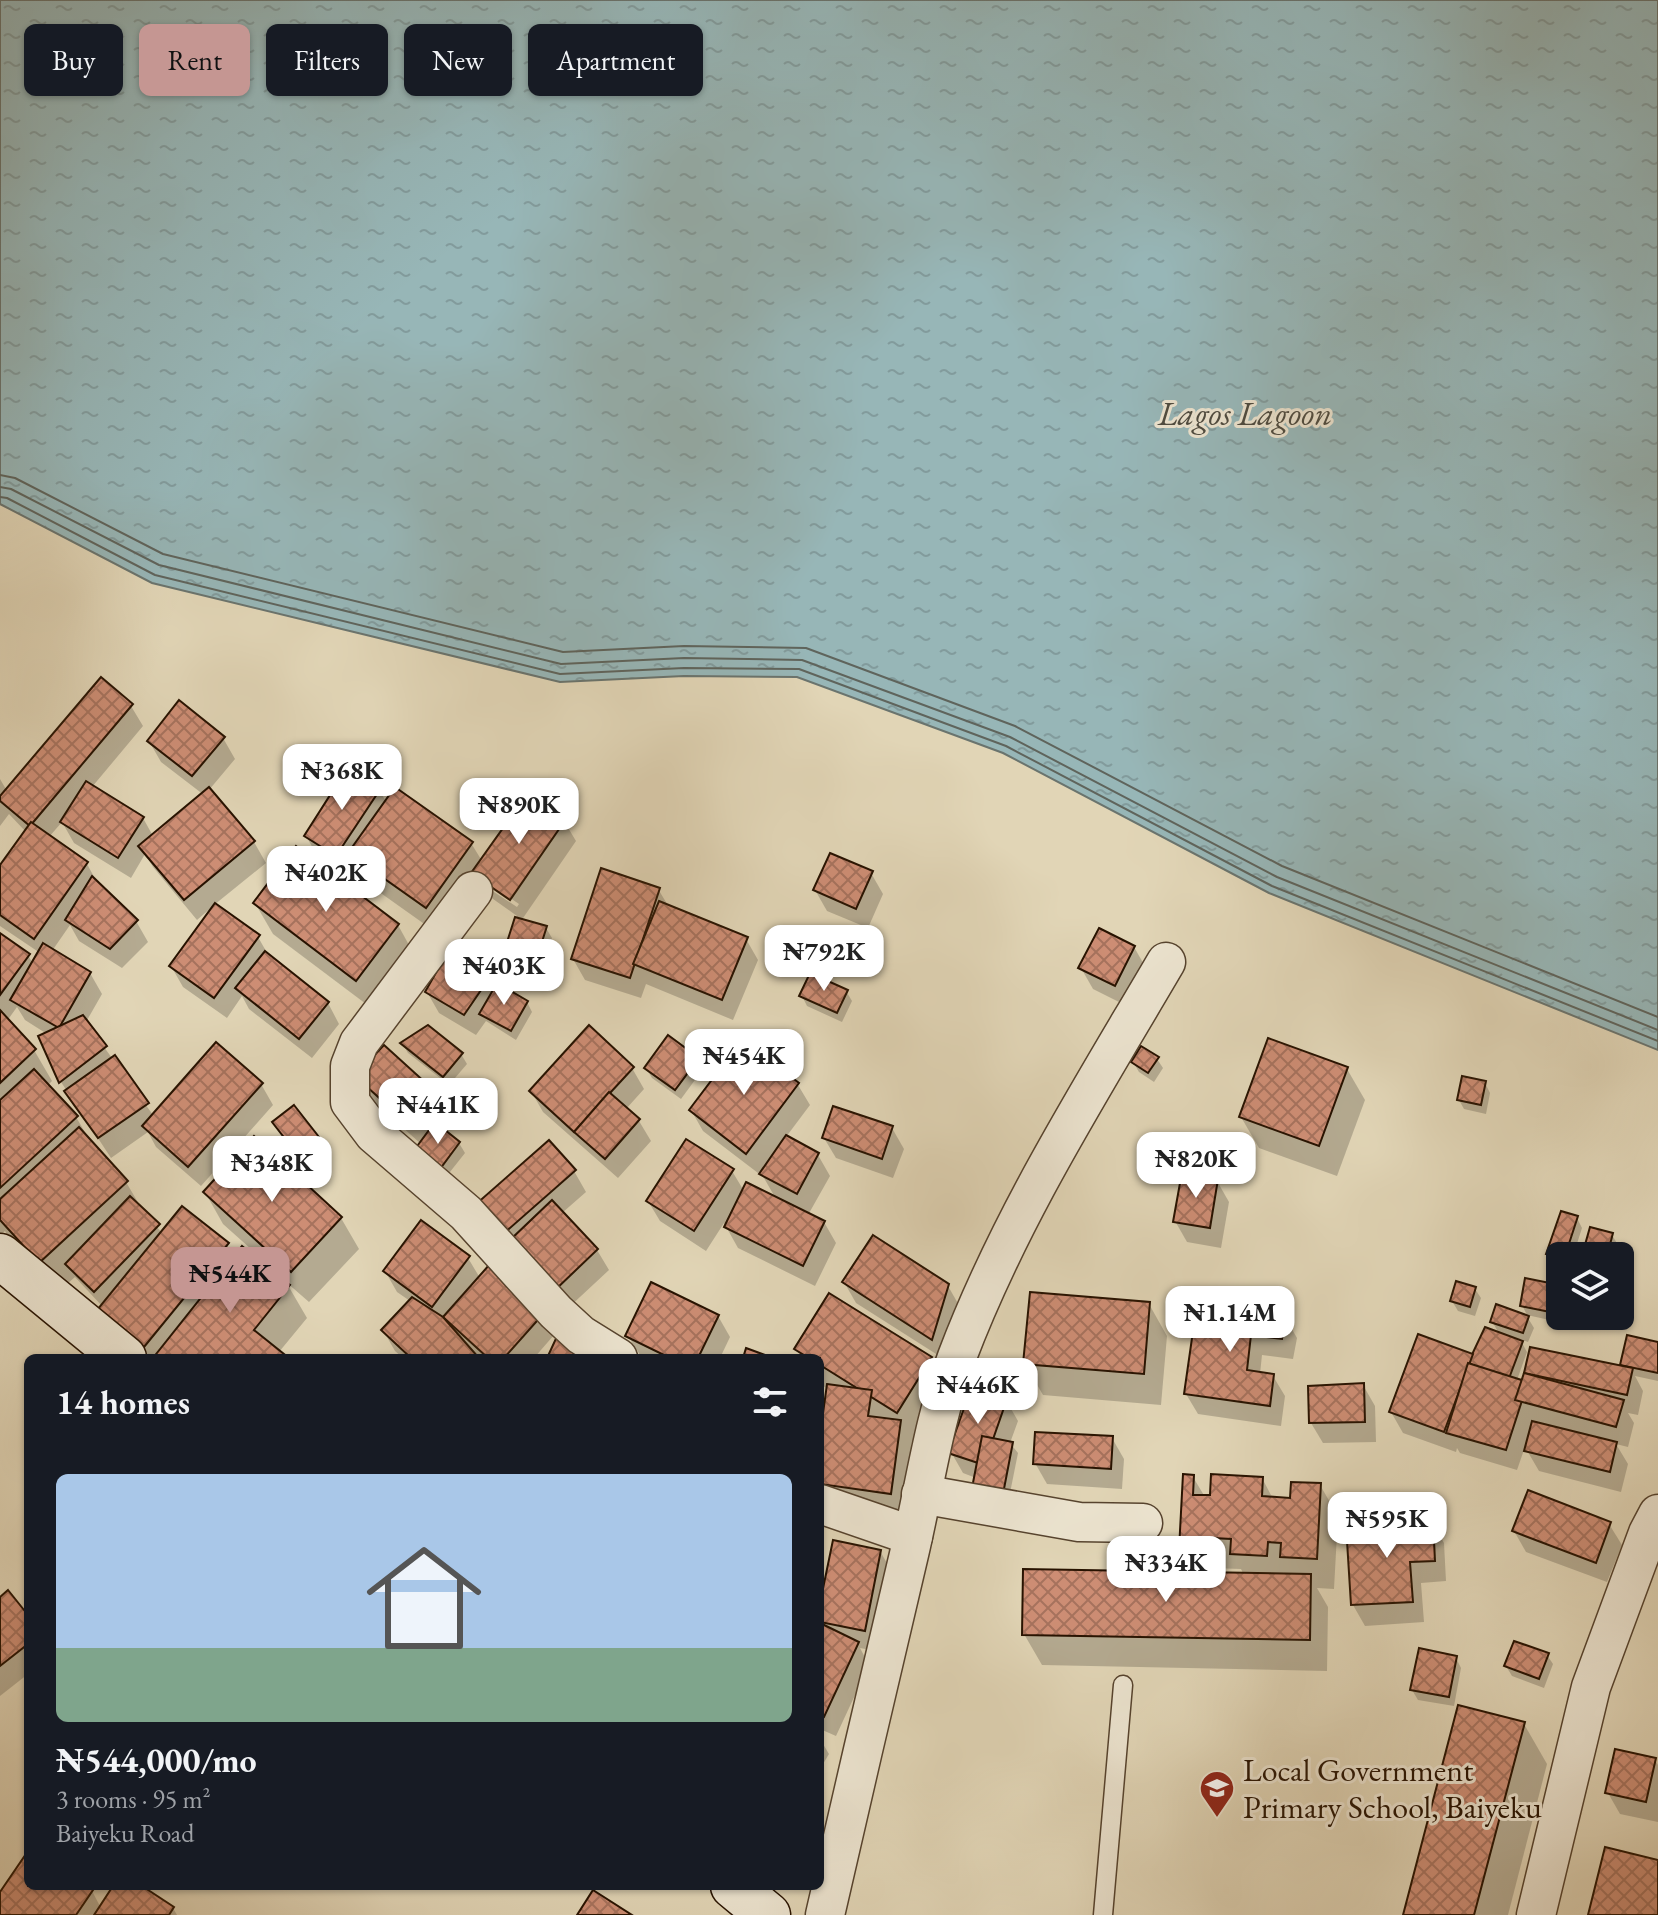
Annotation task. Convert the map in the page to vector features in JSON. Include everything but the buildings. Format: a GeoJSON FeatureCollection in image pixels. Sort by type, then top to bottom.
{"type":"FeatureCollection","features":[{"type":"Feature","properties":{"kind":"main road"},"geometry":{"type":"LineString","coordinates":[[0,1256],[119,1354]]}},
{"type":"Feature","properties":{"kind":"main road"},"geometry":{"type":"LineString","coordinates":[[738,1890],[768,1915]]}},
{"type":"Feature","properties":{"kind":"street"},"geometry":{"type":"LineString","coordinates":[[473,891],[359,1043],[350,1066],[350,1102],[374,1134],[466,1213],[556,1312],[581,1335],[612,1354]]}},
{"type":"Feature","properties":{"kind":"street"},"geometry":{"type":"LineString","coordinates":[[825,1915],[931,1447],[957,1358],[1004,1248],[1048,1165],[1166,962]]}},
{"type":"Feature","properties":{"kind":"street"},"geometry":{"type":"LineString","coordinates":[[921,1494],[1079,1522],[1143,1523]]}},
{"type":"Feature","properties":{"kind":"street"},"geometry":{"type":"LineString","coordinates":[[824,1505],[913,1536]]}},
{"type":"Feature","properties":{"kind":"street"},"geometry":{"type":"LineString","coordinates":[[1536,1915],[1591,1687],[1648,1533],[1658,1514]]}},
{"type":"Feature","properties":{"kind":"lane"},"geometry":{"type":"LineString","coordinates":[[1103,1915],[1123,1685]]}},
{"type":"Feature","properties":{"kind":"water","name":"Lagos Lagoon"},"geometry":{"type":"Polygon","coordinates":[[[0,0],[1658,0],[1658,1050],[1269,893],[1003,753],[797,677],[684,676],[560,682],[152,583],[0,504],[0,0]]]}},
{"type":"Feature","properties":{"kind":"place","name":"Local Government Primary School, Baiyeku"},"geometry":{"type":"Point","coordinates":[1217,1819]}}]}
